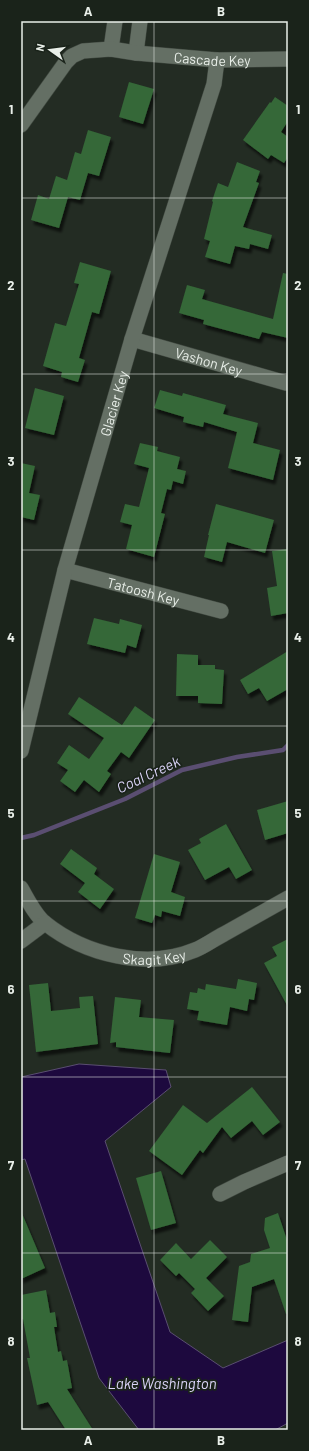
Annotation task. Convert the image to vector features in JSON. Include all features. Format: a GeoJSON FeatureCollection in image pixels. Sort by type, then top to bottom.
{"type":"FeatureCollection","features":[{"type":"Feature","properties":{"kind":"street"},"geometry":{"type":"LineString","coordinates":[[111,49],[115,21]]}},
{"type":"Feature","properties":{"kind":"street"},"geometry":{"type":"LineString","coordinates":[[136,53],[140,21]]}},
{"type":"Feature","properties":{"kind":"street","name":"Cascade Key"},"geometry":{"type":"LineString","coordinates":[[21,125],[66,62],[72,56],[83,51],[111,49],[136,53],[217,60],[288,59]]}},
{"type":"Feature","properties":{"kind":"street","name":"Glacier Key"},"geometry":{"type":"LineString","coordinates":[[21,751],[66,570],[132,339],[214,84],[217,60]]}},
{"type":"Feature","properties":{"kind":"street","name":"Vashon Key"},"geometry":{"type":"LineString","coordinates":[[132,339],[286,383]]}},
{"type":"Feature","properties":{"kind":"street","name":"Tatoosh Key"},"geometry":{"type":"LineString","coordinates":[[66,570],[220,611]]}},
{"type":"Feature","properties":{"kind":"street"},"geometry":{"type":"LineString","coordinates":[[21,888],[44,923],[21,941]]}},
{"type":"Feature","properties":{"kind":"street","name":"Skagit Key"},"geometry":{"type":"LineString","coordinates":[[44,923],[70,939],[98,951],[124,958],[146,960],[168,959],[195,950],[288,898]]}},
{"type":"Feature","properties":{"kind":"street"},"geometry":{"type":"LineString","coordinates":[[220,1194],[288,1163]]}},
{"type":"Feature","properties":{"kind":"water","name":"Lake Washington"},"geometry":{"type":"Polygon","coordinates":[[[79,1064],[166,1070],[171,1087],[105,1141],[170,1332],[223,1368],[288,1340],[288,1423],[275,1430],[139,1430],[99,1378],[25,1159],[21,1160],[21,1077],[79,1064]]]}},
{"type":"Feature","properties":{"kind":"building"},"geometry":{"type":"Polygon","coordinates":[[[129,82],[154,89],[143,124],[119,117],[129,82]]]}},
{"type":"Feature","properties":{"kind":"building"},"geometry":{"type":"Polygon","coordinates":[[[275,97],[288,106],[288,121],[281,132],[288,137],[288,157],[284,163],[271,155],[268,159],[243,140],[275,97]]]}},
{"type":"Feature","properties":{"kind":"building"},"geometry":{"type":"Polygon","coordinates":[[[88,130],[111,137],[99,176],[88,173],[80,200],[68,197],[59,228],[31,220],[38,195],[49,199],[56,176],[67,180],[75,152],[81,154],[88,130]]]}},
{"type":"Feature","properties":{"kind":"building"},"geometry":{"type":"Polygon","coordinates":[[[237,162],[260,171],[256,182],[259,183],[243,227],[272,235],[268,249],[250,244],[249,249],[235,246],[230,264],[205,257],[210,241],[204,239],[212,201],[218,183],[228,187],[237,162]]]}},
{"type":"Feature","properties":{"kind":"building"},"geometry":{"type":"Polygon","coordinates":[[[80,262],[111,271],[99,314],[92,312],[79,358],[85,360],[78,382],[61,377],[62,372],[43,366],[55,323],[66,326],[79,284],[74,283],[80,262]]]}},
{"type":"Feature","properties":{"kind":"building"},"geometry":{"type":"Polygon","coordinates":[[[283,273],[288,274],[288,338],[262,332],[259,339],[203,324],[204,320],[179,313],[187,285],[205,290],[202,299],[273,319],[283,273]]]}},
{"type":"Feature","properties":{"kind":"building"},"geometry":{"type":"Polygon","coordinates":[[[35,388],[64,396],[54,435],[25,428],[35,388]]]}},
{"type":"Feature","properties":{"kind":"building"},"geometry":{"type":"Polygon","coordinates":[[[160,390],[182,396],[183,393],[226,405],[223,414],[258,423],[253,443],[280,450],[273,480],[228,468],[237,432],[204,422],[203,427],[183,422],[184,417],[154,408],[160,390]]]}},
{"type":"Feature","properties":{"kind":"building"},"geometry":{"type":"Polygon","coordinates":[[[140,443],[158,447],[157,451],[180,457],[177,469],[186,471],[183,484],[173,481],[171,490],[167,489],[161,513],[165,514],[154,557],[126,549],[132,525],[120,522],[125,504],[139,507],[149,468],[134,464],[140,443]]]}},
{"type":"Feature","properties":{"kind":"building"},"geometry":{"type":"Polygon","coordinates":[[[21,463],[35,466],[29,493],[40,495],[34,520],[21,517],[21,463]]]}},
{"type":"Feature","properties":{"kind":"building"},"geometry":{"type":"Polygon","coordinates":[[[216,504],[274,520],[265,553],[227,542],[222,562],[204,557],[216,504]]]}},
{"type":"Feature","properties":{"kind":"building"},"geometry":{"type":"Polygon","coordinates":[[[288,549],[288,613],[271,616],[267,588],[277,586],[272,551],[288,549]]]}},
{"type":"Feature","properties":{"kind":"building"},"geometry":{"type":"Polygon","coordinates":[[[94,618],[119,624],[120,619],[142,625],[136,648],[127,645],[125,653],[87,644],[94,618]]]}},
{"type":"Feature","properties":{"kind":"building"},"geometry":{"type":"Polygon","coordinates":[[[288,651],[288,689],[267,701],[259,688],[248,694],[240,680],[288,651]]]}},
{"type":"Feature","properties":{"kind":"building"},"geometry":{"type":"Polygon","coordinates":[[[177,654],[198,655],[198,665],[215,665],[215,669],[224,670],[222,704],[198,703],[198,696],[176,696],[177,654]]]}},
{"type":"Feature","properties":{"kind":"building"},"geometry":{"type":"Polygon","coordinates":[[[79,697],[122,725],[135,706],[155,720],[129,758],[121,752],[107,771],[111,774],[99,792],[84,780],[75,792],[60,781],[68,770],[57,763],[69,745],[89,759],[104,738],[68,714],[79,697]]]}},
{"type":"Feature","properties":{"kind":"building"},"geometry":{"type":"Polygon","coordinates":[[[288,801],[288,833],[265,840],[257,810],[288,801]]]}},
{"type":"Feature","properties":{"kind":"building"},"geometry":{"type":"Polygon","coordinates":[[[226,824],[252,870],[236,879],[229,867],[205,880],[188,850],[201,843],[199,839],[226,824]]]}},
{"type":"Feature","properties":{"kind":"building"},"geometry":{"type":"Polygon","coordinates":[[[71,849],[97,868],[94,874],[114,889],[100,909],[78,892],[85,883],[60,864],[71,849]]]}},
{"type":"Feature","properties":{"kind":"building"},"geometry":{"type":"Polygon","coordinates":[[[154,854],[180,862],[171,892],[185,897],[180,916],[162,911],[161,917],[155,915],[152,923],[135,918],[154,854]]]}},
{"type":"Feature","properties":{"kind":"building"},"geometry":{"type":"Polygon","coordinates":[[[288,939],[288,1007],[264,963],[277,956],[272,947],[288,939]]]}},
{"type":"Feature","properties":{"kind":"building"},"geometry":{"type":"Polygon","coordinates":[[[238,979],[257,983],[254,1000],[249,999],[247,1011],[230,1007],[227,1025],[197,1020],[199,1011],[187,1009],[190,992],[197,993],[198,988],[205,990],[206,984],[236,989],[238,979]]]}},
{"type":"Feature","properties":{"kind":"building"},"geometry":{"type":"Polygon","coordinates":[[[48,983],[51,1011],[80,1008],[79,997],[93,996],[98,1044],[36,1052],[29,985],[48,983]]]}},
{"type":"Feature","properties":{"kind":"building"},"geometry":{"type":"Polygon","coordinates":[[[115,997],[141,1000],[139,1017],[174,1020],[170,1053],[116,1047],[116,1042],[110,1043],[115,997]]]}},
{"type":"Feature","properties":{"kind":"building"},"geometry":{"type":"Polygon","coordinates":[[[252,1087],[280,1122],[263,1135],[252,1121],[231,1138],[222,1127],[203,1153],[200,1150],[182,1175],[149,1151],[183,1105],[207,1123],[252,1087]]]}},
{"type":"Feature","properties":{"kind":"building"},"geometry":{"type":"Polygon","coordinates":[[[161,1171],[176,1223],[151,1230],[136,1178],[161,1171]]]}},
{"type":"Feature","properties":{"kind":"building"},"geometry":{"type":"Polygon","coordinates":[[[21,1211],[45,1268],[21,1279],[21,1211]]]}},
{"type":"Feature","properties":{"kind":"building"},"geometry":{"type":"Polygon","coordinates":[[[278,1213],[288,1243],[288,1313],[286,1314],[274,1279],[252,1287],[248,1322],[232,1320],[239,1266],[250,1262],[251,1254],[270,1248],[264,1230],[265,1218],[278,1213]]]}},
{"type":"Feature","properties":{"kind":"building"},"geometry":{"type":"Polygon","coordinates":[[[210,1240],[227,1257],[206,1278],[224,1296],[208,1311],[191,1293],[195,1289],[179,1273],[176,1276],[160,1260],[176,1243],[191,1259],[210,1240]]]}},
{"type":"Feature","properties":{"kind":"building"},"geometry":{"type":"Polygon","coordinates":[[[46,1290],[50,1313],[55,1312],[57,1327],[54,1327],[58,1352],[61,1351],[63,1361],[67,1360],[72,1388],[67,1389],[93,1430],[66,1430],[48,1402],[37,1405],[27,1358],[30,1358],[23,1319],[21,1319],[21,1295],[46,1290]]]}},
{"type":"Feature","properties":{"kind":"waterway","name":"Coal Creek"},"geometry":{"type":"LineString","coordinates":[[21,838],[34,835],[125,799],[182,770],[237,757],[283,750],[288,745]]}}]}
